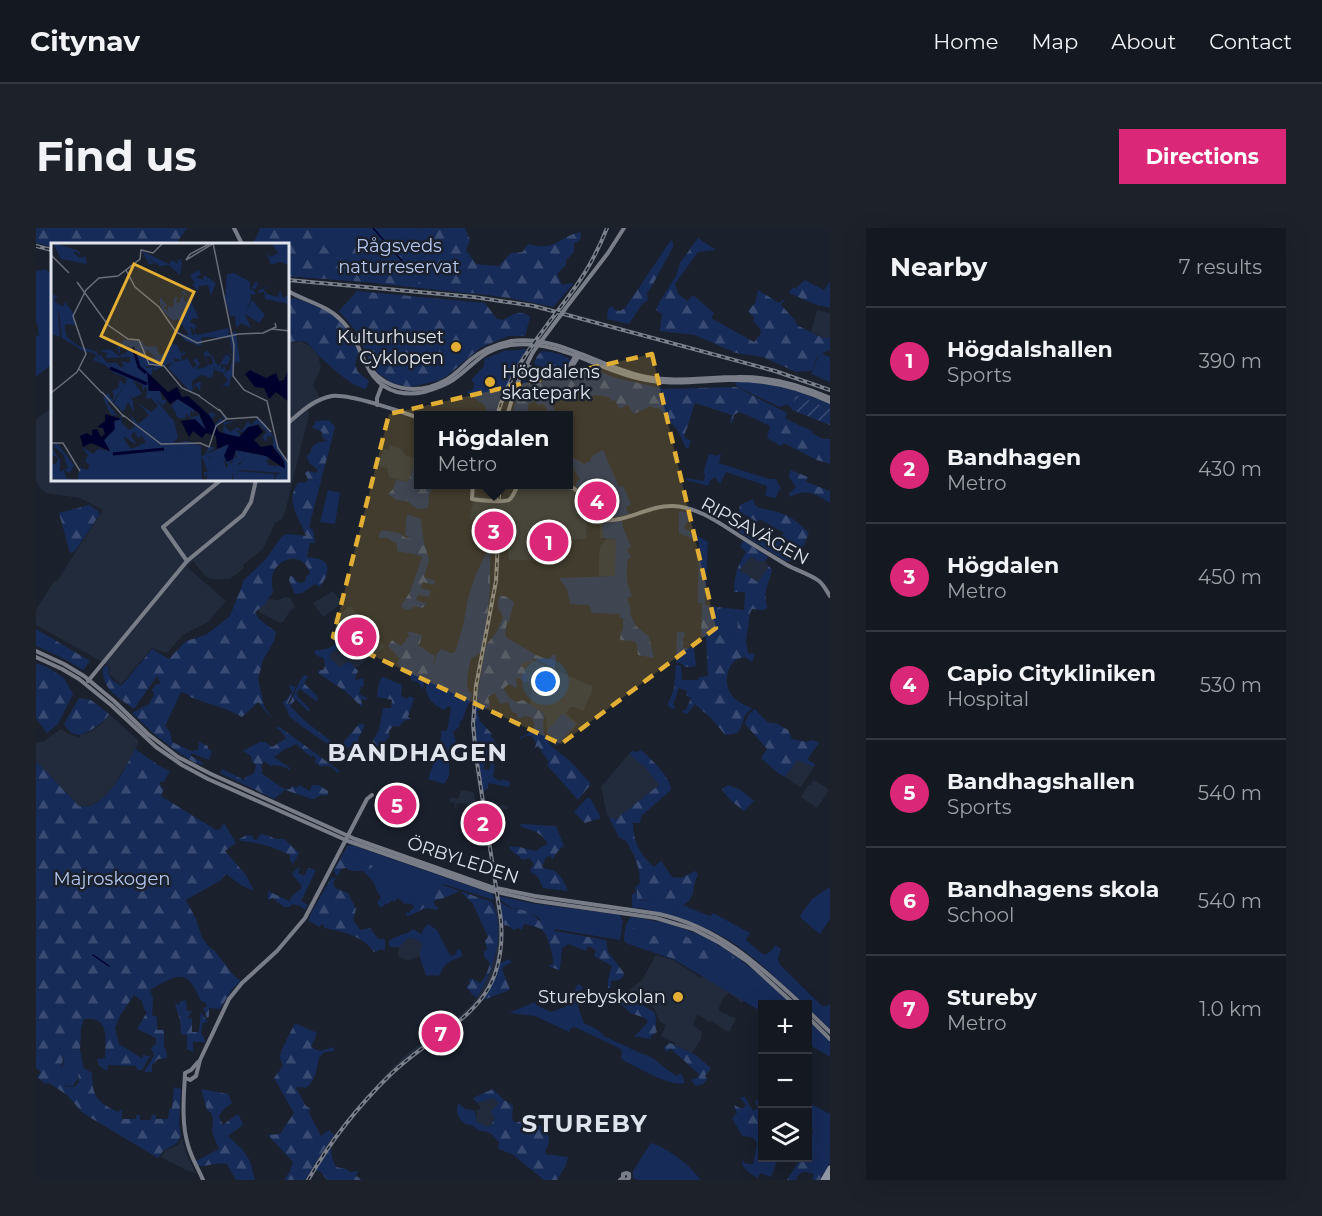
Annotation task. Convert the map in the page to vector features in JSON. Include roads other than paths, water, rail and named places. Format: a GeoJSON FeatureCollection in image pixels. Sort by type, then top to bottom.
{"type":"FeatureCollection","features":[{"type":"Feature","properties":{"kind":"main road"},"geometry":{"type":"LineString","coordinates":[[234,228],[242,243]]}},
{"type":"Feature","properties":{"kind":"main road"},"geometry":{"type":"LineString","coordinates":[[508,411],[516,386],[533,352],[608,253],[624,228]]}},
{"type":"Feature","properties":{"kind":"main road"},"geometry":{"type":"LineString","coordinates":[[290,292],[338,317],[351,332],[373,372],[384,384],[397,388],[409,390],[436,385],[450,378],[484,350],[513,341],[527,341],[555,345],[614,371],[649,381],[679,383],[728,380],[771,383],[830,400]]}},
{"type":"Feature","properties":{"kind":"main road"},"geometry":{"type":"LineString","coordinates":[[527,364],[541,373],[561,375],[572,368],[578,354]]}},
{"type":"Feature","properties":{"kind":"main road"},"geometry":{"type":"LineString","coordinates":[[377,405],[384,384]]}},
{"type":"Feature","properties":{"kind":"main road"},"geometry":{"type":"LineString","coordinates":[[290,421],[309,405],[332,396],[342,396],[414,416]]}},
{"type":"Feature","properties":{"kind":"main road"},"geometry":{"type":"LineString","coordinates":[[187,561],[163,527],[219,482]]}},
{"type":"Feature","properties":{"kind":"main road"},"geometry":{"type":"LineString","coordinates":[[87,682],[187,561],[243,515],[251,502],[256,482]]}},
{"type":"Feature","properties":{"kind":"main road","name":"RIPSAVÄGEN"},"geometry":{"type":"LineString","coordinates":[[472,489],[472,499],[485,500],[508,500],[517,489]]}},
{"type":"Feature","properties":{"kind":"main road","name":"RIPSAVÄGEN"},"geometry":{"type":"LineString","coordinates":[[572,489],[580,495],[588,514],[596,519],[627,518],[657,507],[676,506],[707,516],[787,565],[820,582],[830,596]]}},
{"type":"Feature","properties":{"kind":"main road","name":"ÖRBYLEDEN"},"geometry":{"type":"LineString","coordinates":[[36,651],[64,664],[178,757],[348,838],[507,895],[537,901],[670,916],[702,928],[735,947],[796,1000]]}},
{"type":"Feature","properties":{"kind":"main road","name":"ÖRBYLEDEN"},"geometry":{"type":"LineString","coordinates":[[36,657],[87,682]]}},
{"type":"Feature","properties":{"kind":"main road"},"geometry":{"type":"LineString","coordinates":[[188,1079],[196,1076],[200,1060],[233,993],[277,951],[305,918],[372,795],[368,797],[348,838]]}},
{"type":"Feature","properties":{"kind":"main road","name":"ÖRBYLEDEN"},"geometry":{"type":"LineString","coordinates":[[628,912],[680,925],[720,943],[747,961],[789,1000]]}},
{"type":"Feature","properties":{"kind":"main road"},"geometry":{"type":"LineString","coordinates":[[812,1016],[830,1032]]}},
{"type":"Feature","properties":{"kind":"main road"},"geometry":{"type":"LineString","coordinates":[[812,1022],[830,1038]]}},
{"type":"Feature","properties":{"kind":"main road"},"geometry":{"type":"LineString","coordinates":[[200,1060],[185,1073],[188,1079],[185,1091],[184,1123],[191,1155],[203,1180]]}},
{"type":"Feature","properties":{"kind":"main road"},"geometry":{"type":"LineString","coordinates":[[191,1070],[196,1072]]}},
{"type":"Feature","properties":{"kind":"main road"},"geometry":{"type":"LineString","coordinates":[[825,1180],[830,1168]]}},
{"type":"Feature","properties":{"kind":"main road"},"geometry":{"type":"LineString","coordinates":[[825,1180],[830,1176]]}},
{"type":"Feature","properties":{"kind":"waterway"},"geometry":{"type":"LineString","coordinates":[[373,228],[411,271],[415,273],[420,271]]}},
{"type":"Feature","properties":{"kind":"waterway"},"geometry":{"type":"LineString","coordinates":[[93,955],[109,966]]}},
{"type":"Feature","properties":{"kind":"railway"},"geometry":{"type":"LineString","coordinates":[[499,411],[510,381],[539,336],[582,278],[607,228]]}},
{"type":"Feature","properties":{"kind":"railway"},"geometry":{"type":"LineString","coordinates":[[36,246],[51,250]]}},
{"type":"Feature","properties":{"kind":"railway"},"geometry":{"type":"LineString","coordinates":[[290,280],[474,297],[534,306],[775,371],[830,390]]}},
{"type":"Feature","properties":{"kind":"railway"},"geometry":{"type":"LineString","coordinates":[[499,489],[499,499]]}},
{"type":"Feature","properties":{"kind":"railway"},"geometry":{"type":"LineString","coordinates":[[308,1180],[335,1138],[367,1099],[411,1057],[469,1012],[483,996],[494,976],[500,951],[501,920],[473,724],[476,686],[496,581],[499,521]]}},
{"type":"Feature","properties":{"kind":"place","name":"Kulturhuset Cyklopen"},"geometry":{"type":"Point","coordinates":[456,347]}},
{"type":"Feature","properties":{"kind":"place","name":"Högdalens skatepark"},"geometry":{"type":"Point","coordinates":[490,382]}},
{"type":"Feature","properties":{"kind":"place","name":"Capio Citykliniken"},"geometry":{"type":"Point","coordinates":[597,501]}},
{"type":"Feature","properties":{"kind":"place","name":"Högdalen"},"geometry":{"type":"Point","coordinates":[494,531]}},
{"type":"Feature","properties":{"kind":"place","name":"Högdalshallen"},"geometry":{"type":"Point","coordinates":[549,542]}},
{"type":"Feature","properties":{"kind":"place","name":"Bandhagens skola"},"geometry":{"type":"Point","coordinates":[357,637]}},
{"type":"Feature","properties":{"kind":"place","name":"Bandhagshallen"},"geometry":{"type":"Point","coordinates":[397,805]}},
{"type":"Feature","properties":{"kind":"place","name":"Bandhagen"},"geometry":{"type":"Point","coordinates":[483,823]}},
{"type":"Feature","properties":{"kind":"place","name":"Sturebyskolan"},"geometry":{"type":"Point","coordinates":[678,997]}},
{"type":"Feature","properties":{"kind":"place","name":"Stureby"},"geometry":{"type":"Point","coordinates":[441,1033]}},
{"type":"Feature","properties":{"kind":"district","name":"BANDHAGEN"},"geometry":{"type":"Point","coordinates":[418,753]}},
{"type":"Feature","properties":{"kind":"district","name":"STUREBY"},"geometry":{"type":"Point","coordinates":[585,1124]}},
{"type":"Feature","properties":{"kind":"park label","name":"Rågsveds naturreservat"},"geometry":{"type":"Point","coordinates":[399,256]}},
{"type":"Feature","properties":{"kind":"park label","name":"Majroskogen"},"geometry":{"type":"Point","coordinates":[112,879]}}]}
